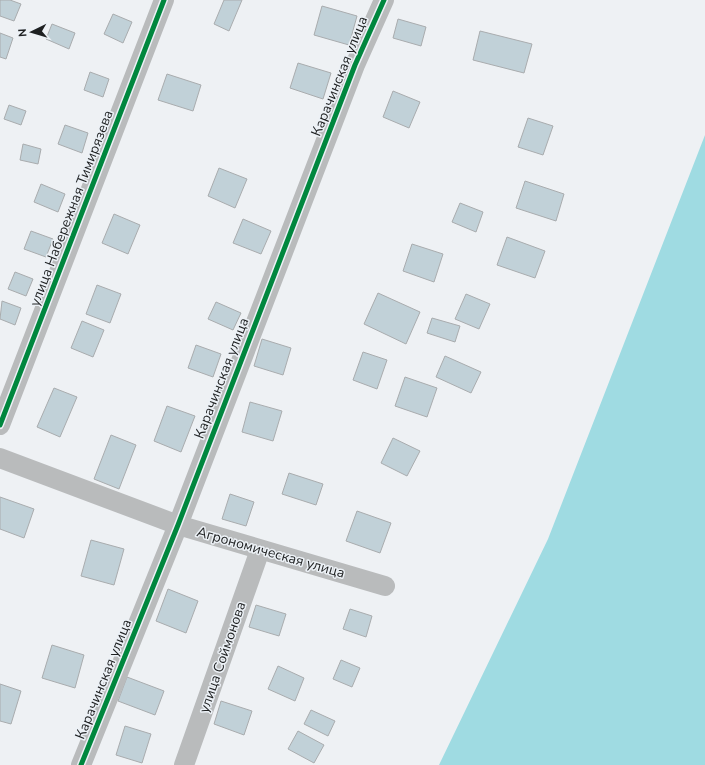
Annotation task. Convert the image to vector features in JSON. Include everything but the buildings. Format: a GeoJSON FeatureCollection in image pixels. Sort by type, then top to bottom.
{"type":"FeatureCollection","features":[{"type":"Feature","properties":{"kind":"street","name":"улица Набережная Тимирязева"},"geometry":{"type":"LineString","coordinates":[[0,425],[164,0]]}},
{"type":"Feature","properties":{"kind":"street","name":"Карачинская улица"},"geometry":{"type":"LineString","coordinates":[[81,765],[178,525],[352,72],[384,0]]}},
{"type":"Feature","properties":{"kind":"street","name":"Агрономическая улица"},"geometry":{"type":"LineString","coordinates":[[0,458],[178,525],[385,586]]}},
{"type":"Feature","properties":{"kind":"street","name":"улица Соймонова"},"geometry":{"type":"LineString","coordinates":[[184,765],[260,550]]}},
{"type":"Feature","properties":{"kind":"water"},"geometry":{"type":"Polygon","coordinates":[[[705,135],[705,765],[439,765],[548,539],[705,135]]]}},
{"type":"Feature","properties":{"kind":"cycle path"},"geometry":{"type":"LineString","coordinates":[[0,425],[164,0]]}},
{"type":"Feature","properties":{"kind":"cycle path"},"geometry":{"type":"LineString","coordinates":[[81,765],[178,525],[355,65],[384,0]]}}]}
